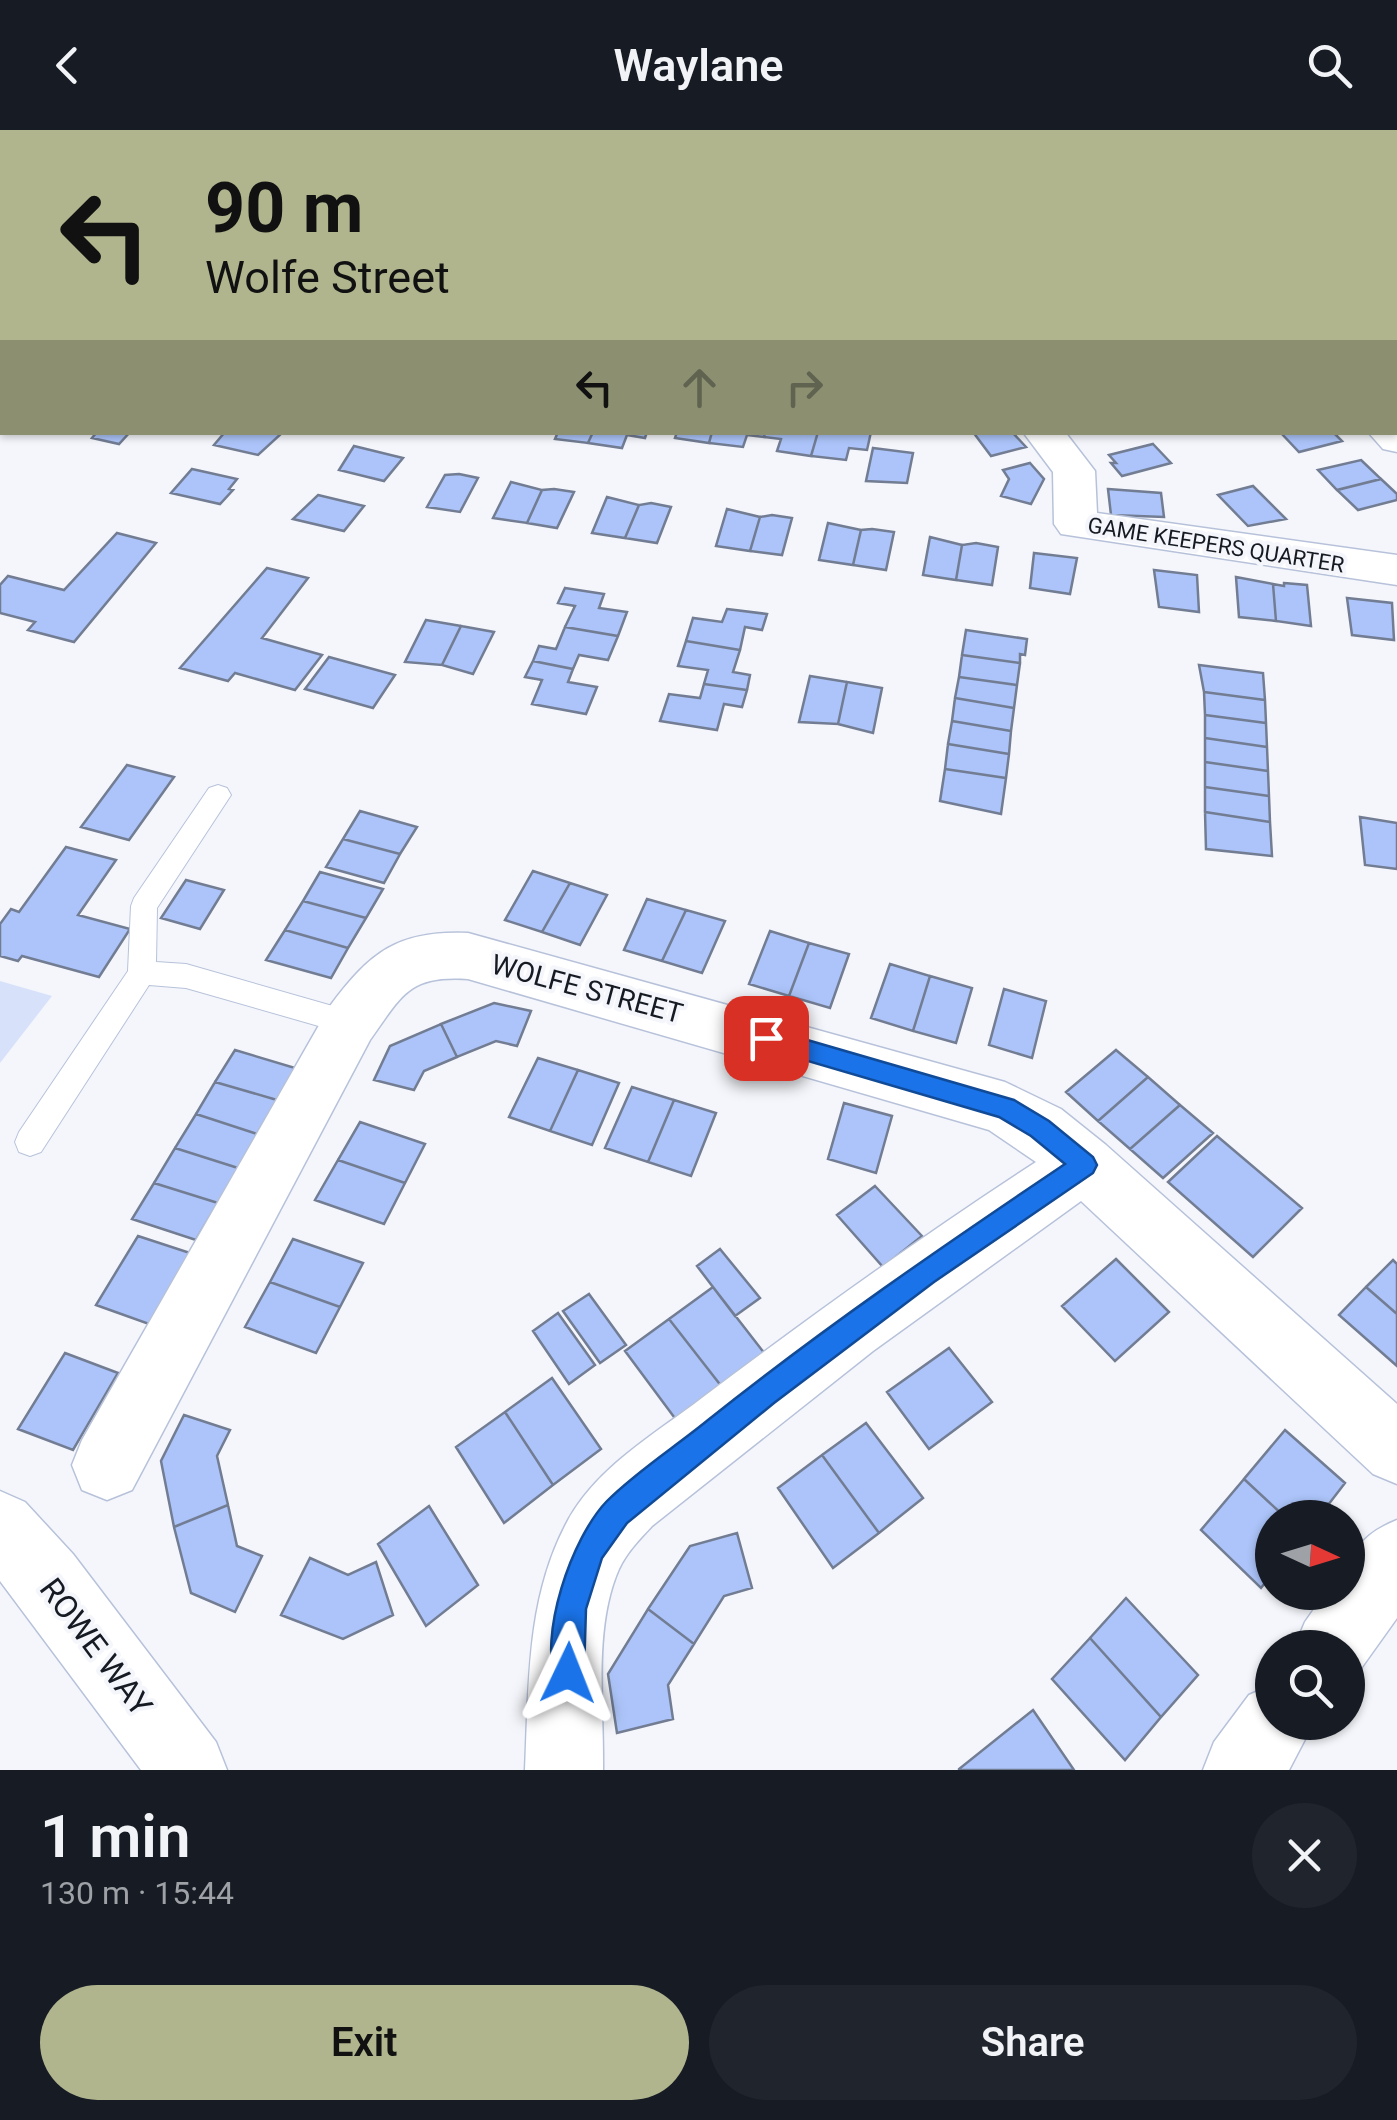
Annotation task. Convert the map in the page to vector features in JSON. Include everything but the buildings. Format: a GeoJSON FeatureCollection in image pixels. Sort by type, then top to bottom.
{"type":"FeatureCollection","features":[{"type":"Feature","properties":{"kind":"street","name":"GAME KEEPERS QUARTER"},"geometry":{"type":"LineString","coordinates":[[1046,435],[1074,471],[1076,524],[1397,570]]}},
{"type":"Feature","properties":{"kind":"street","name":"WOLFE STREET"},"geometry":{"type":"LineString","coordinates":[[107,1465],[350,1023],[376,987],[406,960],[432,952],[468,956],[1005,1108],[1040,1128],[1084,1165],[1397,1450]]}},
{"type":"Feature","properties":{"kind":"street"},"geometry":{"type":"LineString","coordinates":[[564,1770],[571,1609],[590,1550],[616,1512],[764,1393],[924,1273],[1084,1165]]}},
{"type":"Feature","properties":{"kind":"street","name":"ROWE WAY"},"geometry":{"type":"LineString","coordinates":[[0,1527],[48,1580],[188,1770]]}},
{"type":"Feature","properties":{"kind":"street"},"geometry":{"type":"LineString","coordinates":[[1344,1630],[1397,1556]]}},
{"type":"Feature","properties":{"kind":"street"},"geometry":{"type":"LineString","coordinates":[[1242,1770],[1263,1740]]}},
{"type":"Feature","properties":{"kind":"lane"},"geometry":{"type":"LineString","coordinates":[[30,1142],[142,973],[144,906],[218,796]]}},
{"type":"Feature","properties":{"kind":"lane"},"geometry":{"type":"LineString","coordinates":[[142,973],[186,976],[350,1023]]}},
{"type":"Feature","properties":{"kind":"shaded area"},"geometry":{"type":"Polygon","coordinates":[[[0,981],[52,996],[0,1063],[0,981]]]}},
{"type":"Feature","properties":{"kind":"route"},"geometry":{"type":"LineString","coordinates":[[568,1673],[571,1609],[590,1550],[616,1512],[764,1393],[924,1273],[1084,1165],[1040,1128],[1005,1108],[766,1038]]}}]}
